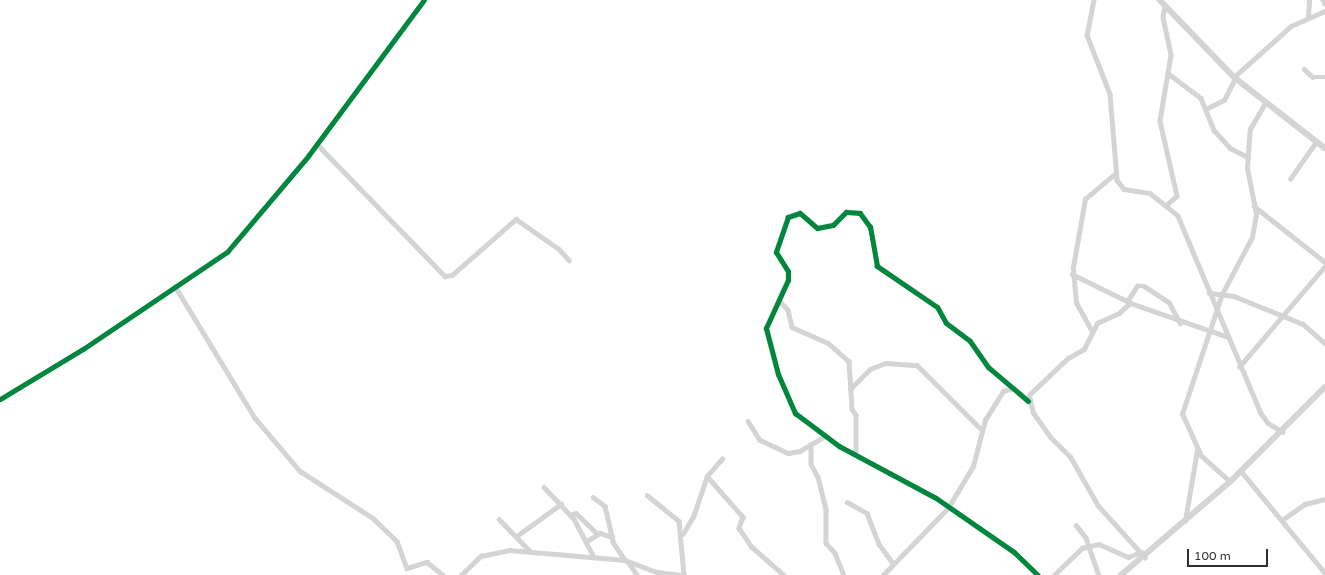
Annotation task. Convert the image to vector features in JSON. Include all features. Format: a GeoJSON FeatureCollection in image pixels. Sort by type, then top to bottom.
{"type":"FeatureCollection","features":[{"type":"Feature","properties":{"kind":"street"},"geometry":{"type":"LineString","coordinates":[[0,399],[227,252],[317,144],[424,0]]}},
{"type":"Feature","properties":{"kind":"street"},"geometry":{"type":"LineString","coordinates":[[1094,0],[1087,35],[1110,94],[1114,174],[1124,189],[1150,193],[1166,205],[1184,227],[1239,367],[1264,419],[1283,432]]}},
{"type":"Feature","properties":{"kind":"street"},"geometry":{"type":"LineString","coordinates":[[1160,0],[1234,78],[1325,148]]}},
{"type":"Feature","properties":{"kind":"street"},"geometry":{"type":"LineString","coordinates":[[1308,16],[1309,0]]}},
{"type":"Feature","properties":{"kind":"street"},"geometry":{"type":"LineString","coordinates":[[1323,0],[1325,4]]}},
{"type":"Feature","properties":{"kind":"street"},"geometry":{"type":"LineString","coordinates":[[1165,6],[1163,17],[1171,56],[1169,74],[1160,106],[1160,122],[1177,196],[1166,205]]}},
{"type":"Feature","properties":{"kind":"street"},"geometry":{"type":"LineString","coordinates":[[1206,109],[1224,100],[1234,78],[1278,36],[1308,16],[1325,11]]}},
{"type":"Feature","properties":{"kind":"street"},"geometry":{"type":"LineString","coordinates":[[1304,69],[1313,77],[1325,77]]}},
{"type":"Feature","properties":{"kind":"street"},"geometry":{"type":"LineString","coordinates":[[1169,74],[1199,96],[1214,130],[1224,142],[1248,157]]}},
{"type":"Feature","properties":{"kind":"street"},"geometry":{"type":"LineString","coordinates":[[1230,482],[1197,450],[1182,414],[1197,378],[1208,330],[1222,294],[1249,247],[1256,222],[1254,206],[1248,186],[1248,157],[1251,126],[1265,103]]}},
{"type":"Feature","properties":{"kind":"street"},"geometry":{"type":"LineString","coordinates":[[1290,179],[1316,142]]}},
{"type":"Feature","properties":{"kind":"street"},"geometry":{"type":"LineString","coordinates":[[317,144],[445,276],[452,276],[516,219],[559,249],[569,260]]}},
{"type":"Feature","properties":{"kind":"street"},"geometry":{"type":"LineString","coordinates":[[1091,330],[1076,303],[1072,274],[1086,199],[1114,174]]}},
{"type":"Feature","properties":{"kind":"street"},"geometry":{"type":"LineString","coordinates":[[1254,206],[1325,262]]}},
{"type":"Feature","properties":{"kind":"street"},"geometry":{"type":"LineString","coordinates":[[1038,575],[1014,552],[948,508],[825,436],[795,413],[778,374],[766,328],[789,275],[776,252],[790,214],[805,215],[817,228],[833,225],[846,212],[860,213],[870,227],[877,266],[937,308],[946,322],[970,341],[988,367],[1028,401],[1050,437],[1070,457],[1098,506],[1143,555]]}},
{"type":"Feature","properties":{"kind":"street"},"geometry":{"type":"LineString","coordinates":[[1239,367],[1280,316],[1325,266]]}},
{"type":"Feature","properties":{"kind":"street"},"geometry":{"type":"LineString","coordinates":[[1072,274],[1129,302],[1180,322],[1228,337]]}},
{"type":"Feature","properties":{"kind":"street"},"geometry":{"type":"LineString","coordinates":[[175,286],[255,418],[300,471],[373,518],[397,541],[407,568],[429,562],[443,575]]}},
{"type":"Feature","properties":{"kind":"street"},"geometry":{"type":"LineString","coordinates":[[1028,401],[1030,393],[1046,377],[1084,349],[1091,330],[1097,322],[1118,313],[1129,302],[1137,286],[1144,286],[1169,302],[1180,322]]}},
{"type":"Feature","properties":{"kind":"street"},"geometry":{"type":"LineString","coordinates":[[1209,293],[1222,294],[1305,324],[1325,343]]}},
{"type":"Feature","properties":{"kind":"street"},"geometry":{"type":"LineString","coordinates":[[779,300],[788,310],[792,327],[828,343],[849,361],[850,389],[856,416],[856,453]]}},
{"type":"Feature","properties":{"kind":"street"},"geometry":{"type":"LineString","coordinates":[[850,389],[870,369],[886,363],[917,365],[982,430]]}},
{"type":"Feature","properties":{"kind":"street"},"geometry":{"type":"LineString","coordinates":[[1121,575],[1230,482],[1283,432],[1325,387]]}},
{"type":"Feature","properties":{"kind":"street"},"geometry":{"type":"LineString","coordinates":[[883,575],[948,508],[973,466],[982,430],[1001,393],[1014,388]]}},
{"type":"Feature","properties":{"kind":"street"},"geometry":{"type":"LineString","coordinates":[[748,421],[752,433],[776,449],[792,454],[825,436]]}},
{"type":"Feature","properties":{"kind":"street"},"geometry":{"type":"LineString","coordinates":[[811,444],[811,464],[818,477],[826,510],[826,543],[835,553],[844,575]]}},
{"type":"Feature","properties":{"kind":"street"},"geometry":{"type":"LineString","coordinates":[[1185,521],[1197,450]]}},
{"type":"Feature","properties":{"kind":"street"},"geometry":{"type":"LineString","coordinates":[[683,534],[693,517],[707,476],[722,459]]}},
{"type":"Feature","properties":{"kind":"street"},"geometry":{"type":"LineString","coordinates":[[1241,471],[1325,573]]}},
{"type":"Feature","properties":{"kind":"street"},"geometry":{"type":"LineString","coordinates":[[707,476],[743,517],[739,528],[752,547],[784,575]]}},
{"type":"Feature","properties":{"kind":"street"},"geometry":{"type":"LineString","coordinates":[[544,487],[570,515],[594,557]]}},
{"type":"Feature","properties":{"kind":"street"},"geometry":{"type":"LineString","coordinates":[[647,495],[678,518],[683,534],[684,575]]}},
{"type":"Feature","properties":{"kind":"street"},"geometry":{"type":"LineString","coordinates":[[593,497],[608,512],[612,538],[637,575]]}},
{"type":"Feature","properties":{"kind":"street"},"geometry":{"type":"LineString","coordinates":[[1282,520],[1305,504],[1325,499]]}},
{"type":"Feature","properties":{"kind":"street"},"geometry":{"type":"LineString","coordinates":[[847,502],[867,513],[879,544],[893,563]]}},
{"type":"Feature","properties":{"kind":"street"},"geometry":{"type":"LineString","coordinates":[[518,535],[561,504]]}},
{"type":"Feature","properties":{"kind":"street"},"geometry":{"type":"LineString","coordinates":[[570,515],[576,513],[598,534],[612,538]]}},
{"type":"Feature","properties":{"kind":"street"},"geometry":{"type":"LineString","coordinates":[[499,518],[518,535],[529,550]]}},
{"type":"Feature","properties":{"kind":"street"},"geometry":{"type":"LineString","coordinates":[[1076,525],[1089,546],[1089,556],[1099,575]]}},
{"type":"Feature","properties":{"kind":"street"},"geometry":{"type":"LineString","coordinates":[[586,541],[598,534]]}},
{"type":"Feature","properties":{"kind":"street"},"geometry":{"type":"LineString","coordinates":[[1054,575],[1076,550],[1089,546],[1099,544],[1125,556],[1143,555]]}},
{"type":"Feature","properties":{"kind":"street"},"geometry":{"type":"LineString","coordinates":[[461,575],[487,553],[529,550],[627,561],[657,572],[681,575]]}},
{"type":"Feature","properties":{"kind":"cycle path"},"geometry":{"type":"LineString","coordinates":[[0,399],[83,349],[227,252],[308,156],[424,0]]}},
{"type":"Feature","properties":{"kind":"cycle path"},"geometry":{"type":"LineString","coordinates":[[1028,401],[988,367],[970,341],[946,323],[937,307],[877,266],[870,227],[860,213],[846,212],[833,225],[817,228],[800,213],[788,217],[776,252],[788,271],[788,280],[766,328],[778,374],[795,413],[839,446],[936,498],[1014,552],[1038,575]]}}]}
